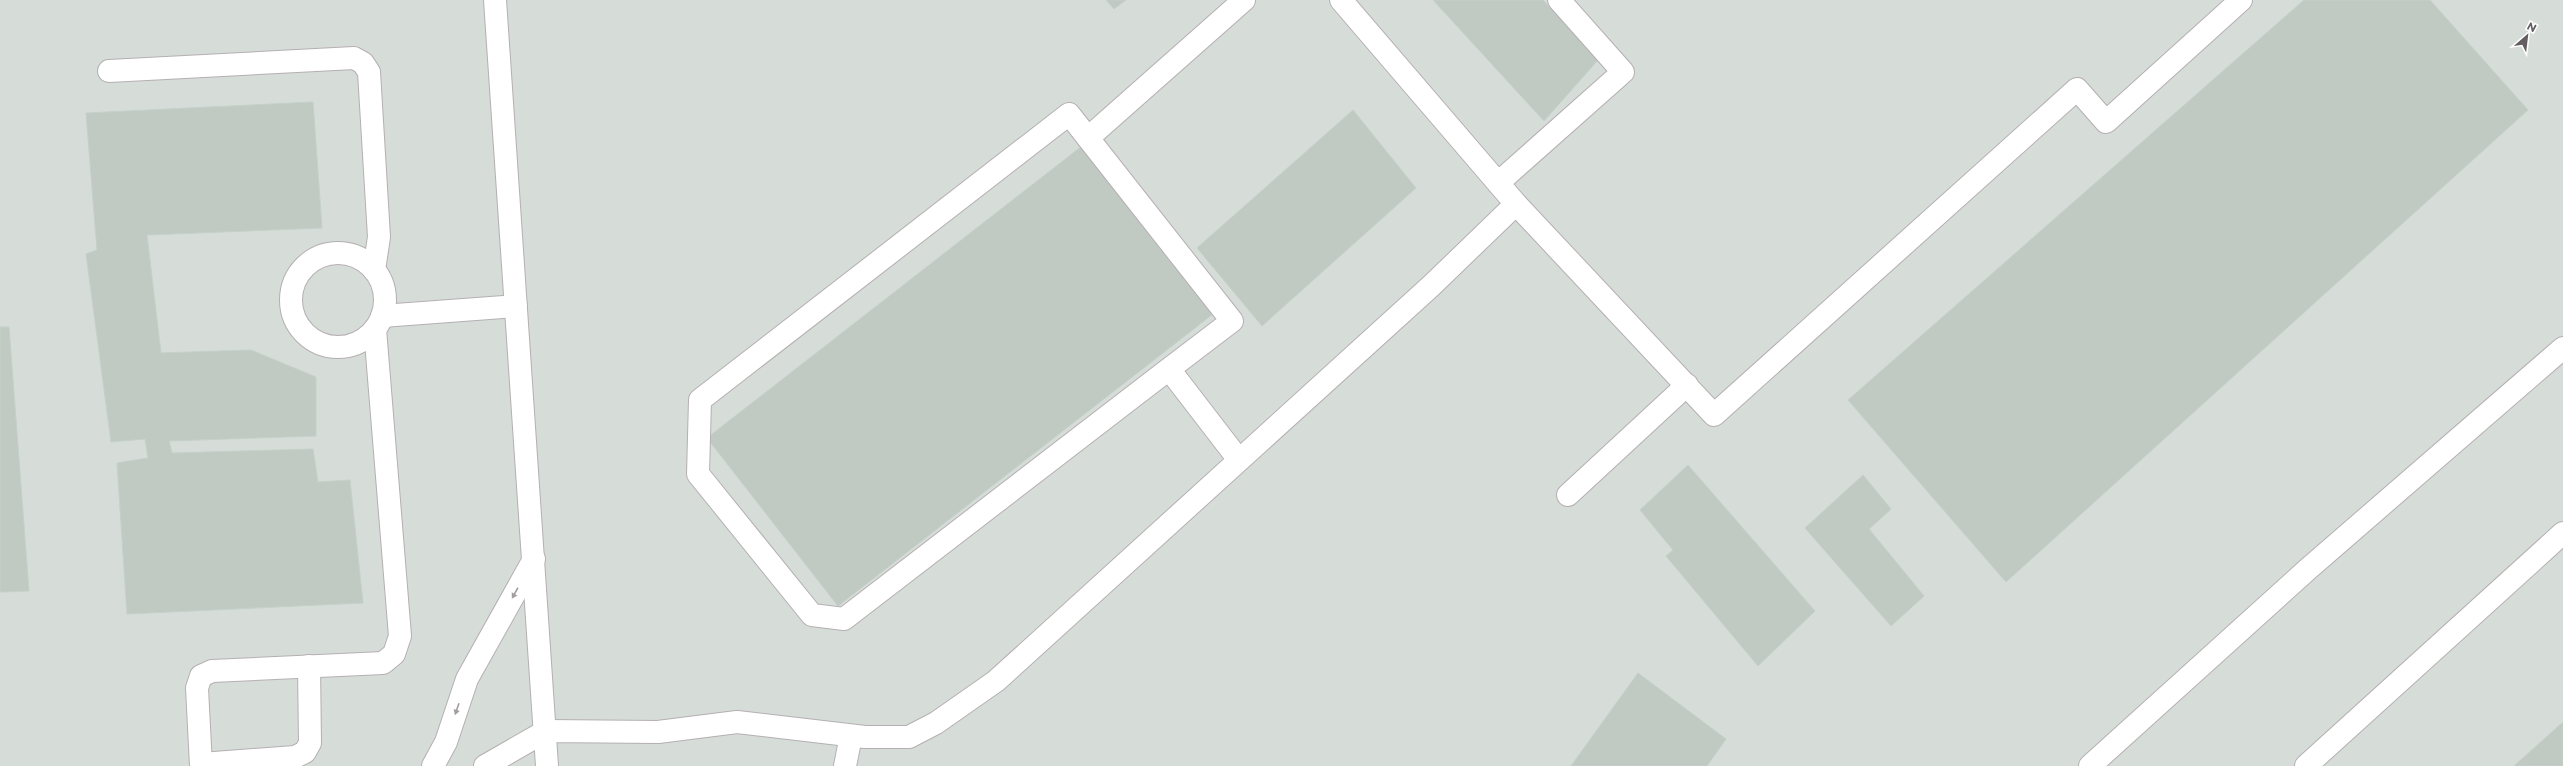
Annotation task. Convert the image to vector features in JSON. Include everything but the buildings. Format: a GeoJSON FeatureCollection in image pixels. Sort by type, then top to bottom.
{"type":"FeatureCollection","features":[{"type":"Feature","properties":{"kind":"street"},"geometry":{"type":"LineString","coordinates":[[495,0],[548,766]]}},
{"type":"Feature","properties":{"kind":"street"},"geometry":{"type":"LineString","coordinates":[[1088,138],[1244,0]]}},
{"type":"Feature","properties":{"kind":"street"},"geometry":{"type":"LineString","coordinates":[[1341,0],[1516,204],[1714,415],[2077,89],[2106,122],[2241,0]]}},
{"type":"Feature","properties":{"kind":"street"},"geometry":{"type":"LineString","coordinates":[[1498,183],[1623,72],[1559,0]]}},
{"type":"Feature","properties":{"kind":"street"},"geometry":{"type":"LineString","coordinates":[[109,71],[354,58],[363,62],[369,72],[379,237],[374,270]]}},
{"type":"Feature","properties":{"kind":"street"},"geometry":{"type":"LineString","coordinates":[[1069,114],[1232,321],[1169,369],[844,619],[812,615],[698,474],[700,400],[1069,114]]}},
{"type":"Feature","properties":{"kind":"street"},"geometry":{"type":"LineString","coordinates":[[485,766],[546,731],[658,732],[737,722],[851,736],[909,737],[936,723],[996,681],[1431,286],[1516,204]]}},
{"type":"Feature","properties":{"kind":"street"},"geometry":{"type":"LineString","coordinates":[[309,666],[310,743],[305,752],[295,757],[201,765],[197,688],[201,676],[212,671],[309,666],[382,663],[394,654],[400,636],[379,323],[385,300],[382,284],[374,270],[361,260],[346,254],[329,254],[314,260],[302,270],[294,283],[290,297],[292,312],[298,325],[308,337],[321,344],[336,348],[350,346],[364,340],[379,323],[516,306]]}},
{"type":"Feature","properties":{"kind":"street"},"geometry":{"type":"LineString","coordinates":[[2090,766],[2308,569],[2563,348]]}},
{"type":"Feature","properties":{"kind":"street"},"geometry":{"type":"LineString","coordinates":[[1169,369],[1239,460]]}},
{"type":"Feature","properties":{"kind":"street"},"geometry":{"type":"LineString","coordinates":[[1568,495],[1687,385]]}},
{"type":"Feature","properties":{"kind":"street"},"geometry":{"type":"LineString","coordinates":[[2306,766],[2563,533]]}},
{"type":"Feature","properties":{"kind":"street"},"geometry":{"type":"LineString","coordinates":[[433,766],[446,742],[467,678],[534,559]]}},
{"type":"Feature","properties":{"kind":"street"},"geometry":{"type":"LineString","coordinates":[[844,766],[851,736]]}},
{"type":"Feature","properties":{"kind":"shaded area"},"geometry":{"type":"Polygon","coordinates":[[[0,0],[2563,0],[2563,766],[0,766],[0,0]]]}}]}
